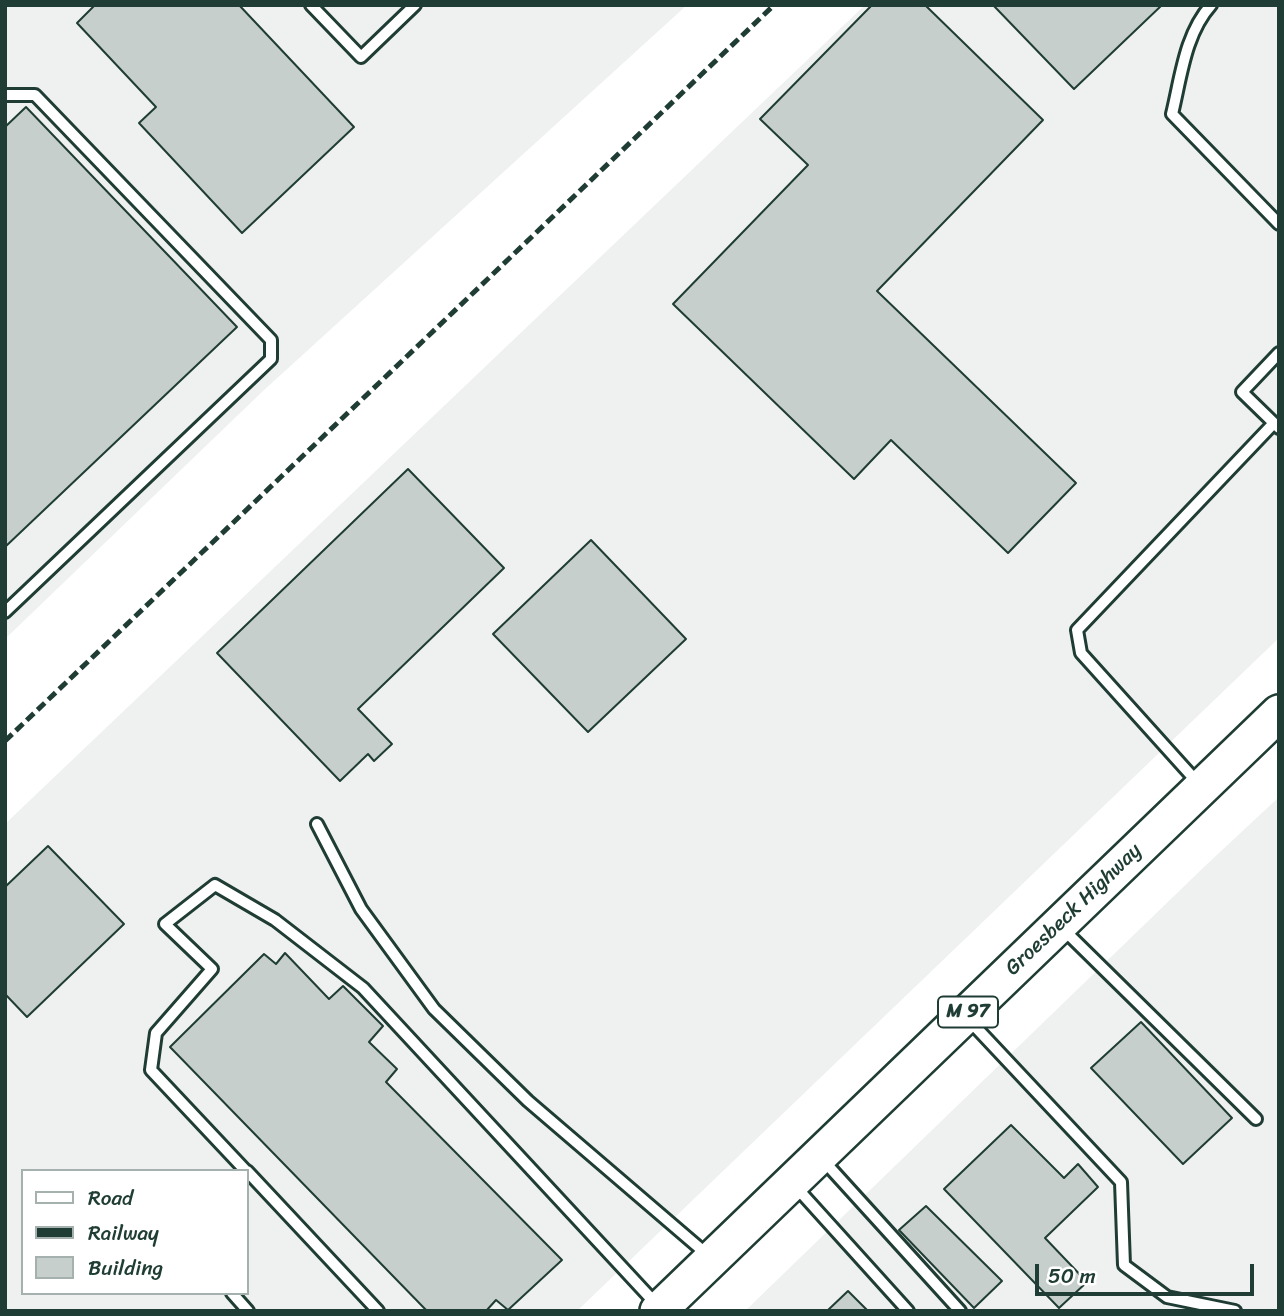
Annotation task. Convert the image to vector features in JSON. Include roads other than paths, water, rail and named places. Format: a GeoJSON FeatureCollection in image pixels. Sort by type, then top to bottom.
{"type":"FeatureCollection","features":[{"type":"Feature","properties":{"kind":"main road","name":"Groesbeck Highway"},"geometry":{"type":"LineString","coordinates":[[659,1309],[1279,713]]}},
{"type":"Feature","properties":{"kind":"lane"},"geometry":{"type":"LineString","coordinates":[[311,5],[361,57],[415,5]]}},
{"type":"Feature","properties":{"kind":"lane"},"geometry":{"type":"LineString","coordinates":[[1210,5],[1199,18],[1185,58],[1172,114],[1279,224]]}},
{"type":"Feature","properties":{"kind":"lane"},"geometry":{"type":"LineString","coordinates":[[5,95],[35,95],[271,340],[271,359],[5,612]]}},
{"type":"Feature","properties":{"kind":"lane"},"geometry":{"type":"LineString","coordinates":[[1201,787],[1081,653],[1077,630],[1277,426],[1242,392],[1279,353]]}},
{"type":"Feature","properties":{"kind":"lane"},"geometry":{"type":"LineString","coordinates":[[317,824],[361,909],[434,1009],[528,1101],[712,1258]]}},
{"type":"Feature","properties":{"kind":"lane"},"geometry":{"type":"LineString","coordinates":[[244,1169],[151,1070],[156,1032],[212,969],[165,924],[215,885],[275,920],[363,988],[659,1309]]}},
{"type":"Feature","properties":{"kind":"lane"},"geometry":{"type":"LineString","coordinates":[[1059,925],[1256,1119]]}},
{"type":"Feature","properties":{"kind":"lane"},"geometry":{"type":"LineString","coordinates":[[965,1015],[1121,1182],[1124,1265],[1167,1297],[1235,1311]]}},
{"type":"Feature","properties":{"kind":"lane"},"geometry":{"type":"LineString","coordinates":[[819,1155],[960,1311]]}},
{"type":"Feature","properties":{"kind":"lane"},"geometry":{"type":"LineString","coordinates":[[248,1173],[378,1311]]}},
{"type":"Feature","properties":{"kind":"lane"},"geometry":{"type":"LineString","coordinates":[[791,1182],[908,1311]]}},
{"type":"Feature","properties":{"kind":"lane"},"geometry":{"type":"LineString","coordinates":[[234,1295],[248,1311]]}},
{"type":"Feature","properties":{"kind":"railway"},"geometry":{"type":"LineString","coordinates":[[5,741],[774,5]]}}]}
